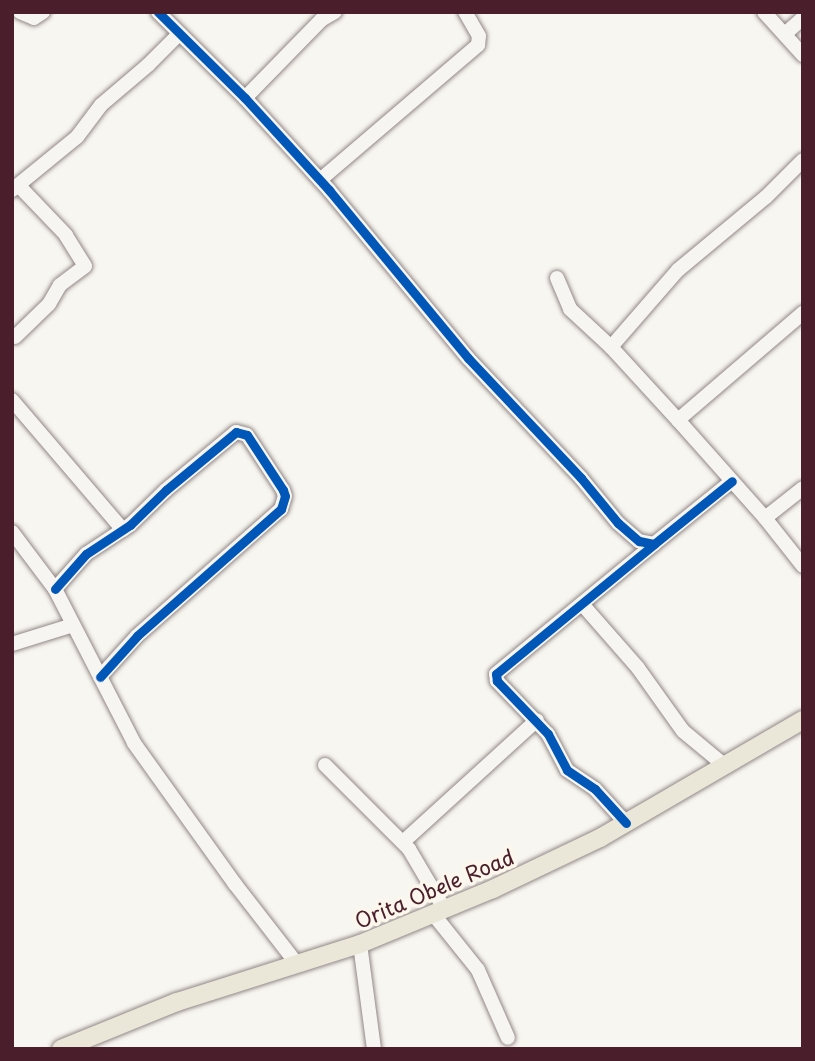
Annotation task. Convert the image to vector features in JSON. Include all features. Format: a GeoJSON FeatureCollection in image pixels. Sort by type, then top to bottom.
{"type":"FeatureCollection","features":[{"type":"Feature","properties":{"kind":"main road","name":"Orita Obele Road"},"geometry":{"type":"LineString","coordinates":[[61,1049],[177,1002],[360,944],[440,913],[534,870],[626,823],[803,720]]}},
{"type":"Feature","properties":{"kind":"street"},"geometry":{"type":"LineString","coordinates":[[20,12],[34,18],[43,12]]}},
{"type":"Feature","properties":{"kind":"street"},"geometry":{"type":"LineString","coordinates":[[158,12],[245,98],[320,180],[412,293],[581,478],[618,523],[639,541],[654,544]]}},
{"type":"Feature","properties":{"kind":"street"},"geometry":{"type":"LineString","coordinates":[[320,180],[478,45],[480,36],[465,12]]}},
{"type":"Feature","properties":{"kind":"street"},"geometry":{"type":"LineString","coordinates":[[764,12],[803,55]]}},
{"type":"Feature","properties":{"kind":"street"},"geometry":{"type":"LineString","coordinates":[[245,98],[323,15]]}},
{"type":"Feature","properties":{"kind":"street"},"geometry":{"type":"LineString","coordinates":[[785,34],[803,18]]}},
{"type":"Feature","properties":{"kind":"street"},"geometry":{"type":"LineString","coordinates":[[13,337],[49,304],[60,285],[85,266],[66,235],[15,188],[77,137],[101,105],[179,34]]}},
{"type":"Feature","properties":{"kind":"street"},"geometry":{"type":"LineString","coordinates":[[611,346],[678,270],[766,197],[803,160]]}},
{"type":"Feature","properties":{"kind":"street"},"geometry":{"type":"LineString","coordinates":[[557,278],[570,309],[611,346],[765,518],[803,566]]}},
{"type":"Feature","properties":{"kind":"street"},"geometry":{"type":"LineString","coordinates":[[678,420],[803,313]]}},
{"type":"Feature","properties":{"kind":"street"},"geometry":{"type":"LineString","coordinates":[[12,400],[123,530]]}},
{"type":"Feature","properties":{"kind":"street"},"geometry":{"type":"LineString","coordinates":[[55,589],[86,554],[123,530],[212,450],[240,431],[247,435],[285,496],[281,509],[138,636],[100,677]]}},
{"type":"Feature","properties":{"kind":"street"},"geometry":{"type":"LineString","coordinates":[[626,823],[595,789],[566,770],[552,741],[537,720],[501,686],[496,674],[732,481]]}},
{"type":"Feature","properties":{"kind":"street"},"geometry":{"type":"LineString","coordinates":[[765,518],[803,488]]}},
{"type":"Feature","properties":{"kind":"street"},"geometry":{"type":"LineString","coordinates":[[12,532],[55,589],[128,733],[155,776],[297,964]]}},
{"type":"Feature","properties":{"kind":"street"},"geometry":{"type":"LineString","coordinates":[[582,604],[638,668],[683,732],[724,765]]}},
{"type":"Feature","properties":{"kind":"street"},"geometry":{"type":"LineString","coordinates":[[12,644],[73,625]]}},
{"type":"Feature","properties":{"kind":"street"},"geometry":{"type":"LineString","coordinates":[[403,842],[537,720]]}},
{"type":"Feature","properties":{"kind":"street"},"geometry":{"type":"LineString","coordinates":[[325,765],[403,842],[420,865],[440,913],[478,970],[508,1038]]}},
{"type":"Feature","properties":{"kind":"street"},"geometry":{"type":"LineString","coordinates":[[360,944],[374,1049]]}},
{"type":"Feature","properties":{"kind":"cycle path"},"geometry":{"type":"LineString","coordinates":[[158,12],[245,98],[329,190],[468,358],[581,478],[618,523],[639,541],[654,544],[732,481]]}},
{"type":"Feature","properties":{"kind":"cycle path"},"geometry":{"type":"LineString","coordinates":[[55,589],[86,554],[130,525],[166,490],[236,432],[247,435],[283,490],[285,496],[281,509],[137,636],[100,677]]}},
{"type":"Feature","properties":{"kind":"cycle path"},"geometry":{"type":"LineString","coordinates":[[626,823],[595,789],[567,770],[548,734],[497,681],[496,674],[654,544]]}}]}
